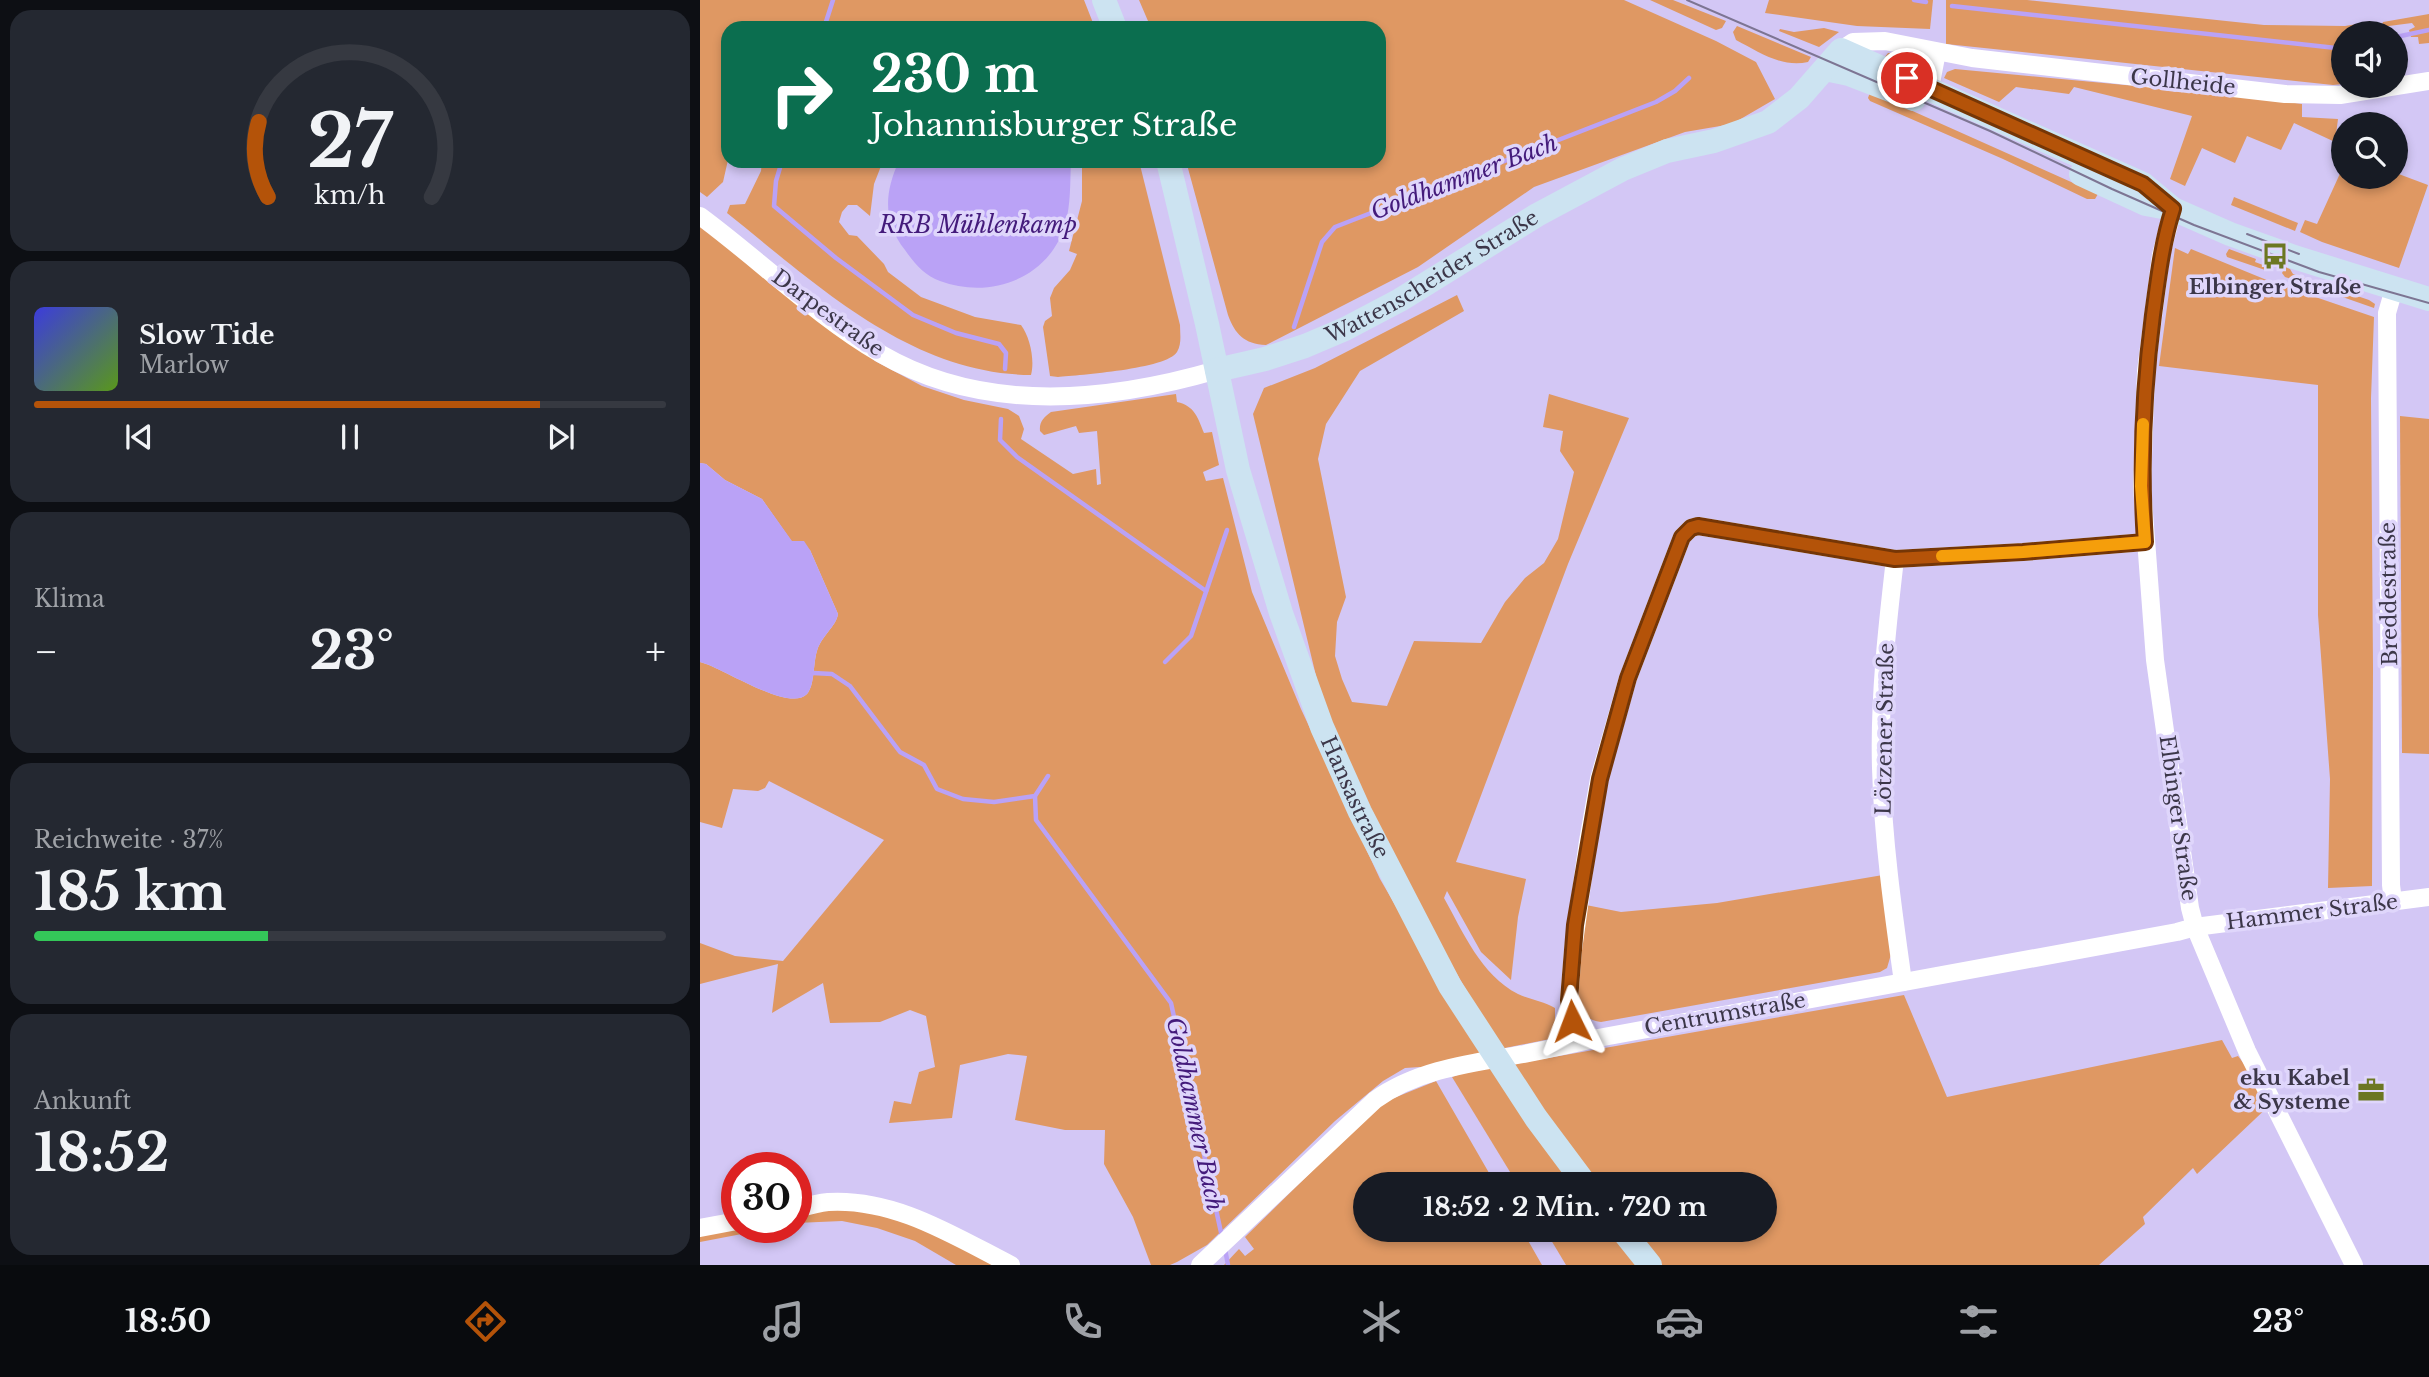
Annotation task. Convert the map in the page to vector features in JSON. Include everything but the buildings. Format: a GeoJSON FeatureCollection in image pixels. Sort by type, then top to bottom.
{"type":"FeatureCollection","features":[{"type":"Feature","properties":{"kind":"main road"},"geometry":{"type":"LineString","coordinates":[[1104,0],[1112,21]]}},
{"type":"Feature","properties":{"kind":"main road"},"geometry":{"type":"LineString","coordinates":[[1122,0],[1130,21]]}},
{"type":"Feature","properties":{"kind":"main road"},"geometry":{"type":"LineString","coordinates":[[1833,59],[1930,88],[2143,184],[2173,209]]}},
{"type":"Feature","properties":{"kind":"main road"},"geometry":{"type":"LineString","coordinates":[[1833,59],[1868,80],[1990,131],[2146,204],[2173,209],[2294,257],[2429,299]]}},
{"type":"Feature","properties":{"kind":"main road","name":"Wattenscheider Straße"},"geometry":{"type":"LineString","coordinates":[[1217,370],[1275,356],[1345,329],[1401,300],[1538,215],[1623,169],[1667,151],[1714,141],[1768,122],[1799,98],[1833,59]]}},
{"type":"Feature","properties":{"kind":"main road"},"geometry":{"type":"LineString","coordinates":[[1170,168],[1217,370]]}},
{"type":"Feature","properties":{"kind":"main road","name":"Hansastraße"},"geometry":{"type":"LineString","coordinates":[[1217,370],[1238,470],[1281,613],[1322,727],[1360,812],[1450,986],[1536,1118],[1576,1172]]}},
{"type":"Feature","properties":{"kind":"main road"},"geometry":{"type":"LineString","coordinates":[[1632,1242],[1650,1265]]}},
{"type":"Feature","properties":{"kind":"street","name":"Gollheide"},"geometry":{"type":"LineString","coordinates":[[1833,59],[1853,42],[1885,41],[1972,58],[2285,94],[2340,95],[2429,81]]}},
{"type":"Feature","properties":{"kind":"street"},"geometry":{"type":"LineString","coordinates":[[1930,88],[1937,52]]}},
{"type":"Feature","properties":{"kind":"street","name":"Elbinger Straße"},"geometry":{"type":"LineString","coordinates":[[2173,209],[2161,255],[2145,381],[2141,486],[2155,660],[2194,927]]}},
{"type":"Feature","properties":{"kind":"street","name":"Darpestraße"},"geometry":{"type":"LineString","coordinates":[[700,216],[862,342],[901,364],[952,384],[993,394],[1077,397],[1181,380],[1217,370]]}},
{"type":"Feature","properties":{"kind":"street","name":"Breddestraße"},"geometry":{"type":"LineString","coordinates":[[2393,289],[2387,313],[2393,901]]}},
{"type":"Feature","properties":{"kind":"street"},"geometry":{"type":"LineString","coordinates":[[1574,1043],[1569,1000],[1573,950],[1588,841],[1600,779],[1628,678],[1682,537],[1691,528],[1698,526],[1895,559],[2145,542]]}},
{"type":"Feature","properties":{"kind":"street","name":"Lötzener Straße"},"geometry":{"type":"LineString","coordinates":[[1895,559],[1886,638],[1881,765],[1888,870],[1903,982]]}},
{"type":"Feature","properties":{"kind":"street","name":"Hammer Straße"},"geometry":{"type":"LineString","coordinates":[[2194,927],[2429,897]]}},
{"type":"Feature","properties":{"kind":"street"},"geometry":{"type":"LineString","coordinates":[[2194,927],[2247,1051],[2354,1265]]}},
{"type":"Feature","properties":{"kind":"street","name":"Centrumstraße"},"geometry":{"type":"LineString","coordinates":[[1200,1265],[1375,1100],[1401,1083],[1466,1064],[2194,927]]}},
{"type":"Feature","properties":{"kind":"street"},"geometry":{"type":"LineString","coordinates":[[812,1205],[847,1202],[907,1215],[969,1242],[1010,1265]]}},
{"type":"Feature","properties":{"kind":"street"},"geometry":{"type":"LineString","coordinates":[[700,1228],[721,1224]]}},
{"type":"Feature","properties":{"kind":"shaded area"},"geometry":{"type":"Polygon","coordinates":[[[700,0],[1084,0],[1092,21],[721,21],[721,168],[726,168],[723,182],[707,197],[700,192],[700,0]]]}},
{"type":"Feature","properties":{"kind":"shaded area"},"geometry":{"type":"Polygon","coordinates":[[[1139,0],[1624,0],[1756,62],[1775,99],[1732,124],[1685,132],[1534,187],[1418,267],[1266,345],[1252,343],[1241,337],[1228,315],[1188,168],[1386,168],[1386,21],[1148,21],[1139,0]]]}},
{"type":"Feature","properties":{"kind":"shaded area"},"geometry":{"type":"Polygon","coordinates":[[[1650,0],[1673,0],[1726,21],[1722,28],[1716,30],[1650,0]]]}},
{"type":"Feature","properties":{"kind":"shaded area"},"geometry":{"type":"Polygon","coordinates":[[[1769,0],[1933,0],[1930,29],[1857,26],[1765,13],[1769,0]]]}},
{"type":"Feature","properties":{"kind":"shaded area"},"geometry":{"type":"Polygon","coordinates":[[[1946,0],[2027,0],[2264,25],[2331,26],[2331,85],[1946,44],[1946,0]]]}},
{"type":"Feature","properties":{"kind":"shaded area"},"geometry":{"type":"Polygon","coordinates":[[[2429,14],[2429,43],[2419,44],[2418,37],[2411,37],[2409,30],[2415,27],[2412,23],[2389,21],[2429,14]]]}},
{"type":"Feature","properties":{"kind":"shaded area"},"geometry":{"type":"Polygon","coordinates":[[[1737,26],[1811,57],[1808,62],[1798,63],[1771,58],[1736,40],[1733,32],[1737,26]]]}},
{"type":"Feature","properties":{"kind":"shaded area"},"geometry":{"type":"Polygon","coordinates":[[[1824,28],[1839,32],[1819,47],[1779,31],[1794,32],[1824,28]]]}},
{"type":"Feature","properties":{"kind":"shaded area"},"geometry":{"type":"Polygon","coordinates":[[[1888,53],[1903,53],[1926,59],[1924,72],[1885,57],[1888,53]]]}},
{"type":"Feature","properties":{"kind":"shaded area"},"geometry":{"type":"Polygon","coordinates":[[[1955,69],[2302,104],[2302,117],[2331,119],[2331,140],[2294,123],[2281,150],[2247,136],[2235,163],[2202,148],[2185,186],[2170,179],[2192,116],[2074,87],[2069,94],[2016,87],[1999,102],[1944,78],[1947,72],[1955,69]]]}},
{"type":"Feature","properties":{"kind":"shaded area"},"geometry":{"type":"Polygon","coordinates":[[[1870,92],[2098,194],[2095,199],[2087,199],[1870,101],[1870,92]]]}},
{"type":"Feature","properties":{"kind":"shaded area"},"geometry":{"type":"Polygon","coordinates":[[[761,168],[880,168],[874,184],[870,216],[857,205],[848,205],[839,222],[849,235],[857,236],[884,264],[888,272],[921,297],[975,317],[1021,325],[1031,349],[1031,375],[987,371],[945,359],[905,342],[830,295],[727,213],[730,205],[745,204],[761,168]]]}},
{"type":"Feature","properties":{"kind":"shaded area"},"geometry":{"type":"Polygon","coordinates":[[[1082,168],[1141,168],[1180,325],[1179,349],[1170,358],[1140,367],[1102,373],[1050,376],[1043,327],[1045,321],[1052,316],[1050,298],[1054,288],[1070,270],[1077,254],[1069,251],[1082,201],[1082,168]]]}},
{"type":"Feature","properties":{"kind":"shaded area"},"geometry":{"type":"Polygon","coordinates":[[[2408,178],[2428,185],[2399,268],[2300,232],[2305,220],[2317,224],[2333,189],[2408,189],[2408,178]]]}},
{"type":"Feature","properties":{"kind":"shaded area"},"geometry":{"type":"Polygon","coordinates":[[[2234,197],[2298,223],[2295,231],[2231,205],[2234,197]]]}},
{"type":"Feature","properties":{"kind":"shaded area"},"geometry":{"type":"Polygon","coordinates":[[[700,226],[875,361],[922,386],[964,400],[1008,409],[1019,416],[1024,429],[1021,439],[1073,474],[1096,469],[1097,485],[1101,484],[1097,431],[1079,433],[1076,426],[1044,435],[1040,431],[1040,425],[1051,412],[1176,394],[1177,402],[1188,406],[1195,413],[1204,433],[1212,432],[1219,465],[1203,472],[1206,481],[1223,478],[1252,592],[1301,709],[1380,879],[1481,1053],[1422,1069],[1405,1068],[1383,1081],[1335,1121],[1207,1245],[1177,1262],[1170,1265],[1151,1265],[1133,1217],[1104,1164],[1105,1130],[1065,1130],[1015,1120],[1027,1056],[1008,1054],[960,1065],[952,1118],[889,1123],[894,1101],[911,1104],[919,1072],[935,1067],[926,1016],[910,1010],[880,1022],[830,1023],[823,983],[772,1013],[778,964],[700,984],[700,943],[735,956],[783,961],[884,840],[769,781],[765,788],[758,791],[733,789],[722,828],[700,822],[700,662],[771,694],[798,698],[810,690],[819,646],[838,614],[810,550],[792,542],[762,499],[725,480],[706,464],[700,463],[700,226]]]}},
{"type":"Feature","properties":{"kind":"shaded area"},"geometry":{"type":"Polygon","coordinates":[[[2175,248],[2188,254],[2191,249],[2274,283],[2374,317],[2371,398],[2372,886],[2328,888],[2330,779],[2318,615],[2318,385],[2159,366],[2175,248]]]}},
{"type":"Feature","properties":{"kind":"shaded area"},"geometry":{"type":"Polygon","coordinates":[[[2229,249],[2256,259],[2255,262],[2263,265],[2264,262],[2269,264],[2270,268],[2268,271],[2227,257],[2229,249]]]}},
{"type":"Feature","properties":{"kind":"shaded area"},"geometry":{"type":"Polygon","coordinates":[[[2285,267],[2293,274],[2369,300],[2375,304],[2374,308],[2285,277],[2282,273],[2285,267]]]}},
{"type":"Feature","properties":{"kind":"shaded area"},"geometry":{"type":"Polygon","coordinates":[[[1457,295],[1464,311],[1360,371],[1326,424],[1318,459],[1346,597],[1337,622],[1335,656],[1352,702],[1387,706],[1414,641],[1481,643],[1505,602],[1525,578],[1544,563],[1558,539],[1574,472],[1560,451],[1563,431],[1543,427],[1549,394],[1629,418],[1568,564],[1456,862],[1526,879],[1518,917],[1511,980],[1481,952],[1447,891],[1444,898],[1474,952],[1494,976],[1518,994],[1555,1008],[1555,1026],[1550,1039],[1500,1049],[1402,878],[1323,705],[1253,414],[1264,388],[1315,368],[1457,295]]]}},
{"type":"Feature","properties":{"kind":"shaded area"},"geometry":{"type":"Polygon","coordinates":[[[2400,416],[2429,419],[2429,754],[2402,753],[2400,416]]]}},
{"type":"Feature","properties":{"kind":"shaded area"},"geometry":{"type":"Polygon","coordinates":[[[1883,875],[1892,951],[1887,968],[1880,972],[1601,1022],[1588,1017],[1581,1010],[1578,971],[1586,905],[1621,912],[1717,903],[1883,875]]]}},
{"type":"Feature","properties":{"kind":"shaded area"},"geometry":{"type":"Polygon","coordinates":[[[1904,995],[1947,1097],[2222,1040],[2232,1058],[2238,1056],[2273,1102],[2197,1174],[2193,1168],[2143,1217],[2145,1224],[2099,1265],[1661,1265],[1642,1242],[1777,1242],[1777,1172],[1587,1172],[1509,1065],[1904,995]]]}},
{"type":"Feature","properties":{"kind":"shaded area"},"geometry":{"type":"Polygon","coordinates":[[[1491,1067],[1566,1172],[1510,1172],[1452,1077],[1491,1067]]]}},
{"type":"Feature","properties":{"kind":"shaded area"},"geometry":{"type":"Polygon","coordinates":[[[1436,1081],[1488,1172],[1353,1172],[1353,1242],[1529,1242],[1542,1265],[1224,1265],[1239,1249],[1245,1256],[1254,1249],[1245,1237],[1384,1102],[1436,1081]]]}},
{"type":"Feature","properties":{"kind":"shaded area"},"geometry":{"type":"Polygon","coordinates":[[[838,1209],[877,1213],[905,1221],[996,1265],[956,1265],[915,1241],[877,1228],[842,1221],[812,1222],[812,1213],[838,1209]]]}},
{"type":"Feature","properties":{"kind":"shaded area"},"geometry":{"type":"Polygon","coordinates":[[[721,1230],[721,1238],[700,1242],[700,1233],[721,1230]]]}},
{"type":"Feature","properties":{"kind":"shaded area"},"geometry":{"type":"Polygon","coordinates":[[[1552,1242],[1622,1242],[1641,1265],[1566,1265],[1552,1242]]]}},
{"type":"Feature","properties":{"kind":"water","name":"RRB Mühlenkamp"},"geometry":{"type":"Polygon","coordinates":[[[896,168],[1071,168],[1065,225],[1046,259],[1016,280],[979,288],[940,281],[912,260],[893,229],[888,207],[896,168]]]}},
{"type":"Feature","properties":{"kind":"water"},"geometry":{"type":"Polygon","coordinates":[[[700,463],[706,464],[725,480],[762,499],[792,541],[804,541],[838,614],[819,646],[810,690],[798,698],[771,694],[700,662],[700,463]]]}},
{"type":"Feature","properties":{"kind":"waterway","name":"Goldhammer Bach"},"geometry":{"type":"LineString","coordinates":[[826,21],[833,0]]}},
{"type":"Feature","properties":{"kind":"waterway"},"geometry":{"type":"LineString","coordinates":[[1914,0],[1926,2]]}},
{"type":"Feature","properties":{"kind":"waterway"},"geometry":{"type":"LineString","coordinates":[[1952,6],[2331,47]]}},
{"type":"Feature","properties":{"kind":"waterway"},"geometry":{"type":"LineString","coordinates":[[2408,34],[2429,30]]}},
{"type":"Feature","properties":{"kind":"waterway","name":"Goldhammer Bach"},"geometry":{"type":"LineString","coordinates":[[1294,327],[1322,242],[1335,227],[1656,102],[1675,91],[1689,78]]}},
{"type":"Feature","properties":{"kind":"waterway","name":"Goldhammer Bach"},"geometry":{"type":"LineString","coordinates":[[780,168],[774,206],[836,258],[913,315],[956,333],[999,344],[1006,353],[1005,369]]}},
{"type":"Feature","properties":{"kind":"waterway","name":"Goldhammer Bach"},"geometry":{"type":"LineString","coordinates":[[1001,419],[1000,440],[1017,457],[1206,591]]}},
{"type":"Feature","properties":{"kind":"waterway","name":"Goldhammer Bach"},"geometry":{"type":"LineString","coordinates":[[1165,662],[1191,636],[1227,530]]}},
{"type":"Feature","properties":{"kind":"waterway","name":"Goldhammer Bach"},"geometry":{"type":"LineString","coordinates":[[813,673],[832,674],[850,686],[900,752],[924,765],[937,789],[963,799],[994,802],[1035,796]]}},
{"type":"Feature","properties":{"kind":"waterway","name":"Goldhammer Bach"},"geometry":{"type":"LineString","coordinates":[[1048,776],[1035,796],[1036,820],[1171,1003],[1222,1237]]}},
{"type":"Feature","properties":{"kind":"waterway","name":"Goldhammer Bach"},"geometry":{"type":"LineString","coordinates":[[1225,1249],[1228,1265]]}},
{"type":"Feature","properties":{"kind":"tram line"},"geometry":{"type":"LineString","coordinates":[[1687,0],[1990,131],[2194,225],[2319,272],[2429,303]]}},
{"type":"Feature","properties":{"kind":"tram line"},"geometry":{"type":"LineString","coordinates":[[2127,185],[2172,204]]}},
{"type":"Feature","properties":{"kind":"tram line"},"geometry":{"type":"LineString","coordinates":[[2247,234],[2299,254]]}},
{"type":"Feature","properties":{"kind":"slow traffic"},"geometry":{"type":"LineString","coordinates":[[1942,556],[2145,542],[2141,486],[2143,424]]}},
{"type":"Feature","properties":{"kind":"place","name":"Elbinger Straße"},"geometry":{"type":"Point","coordinates":[2275,256]}},
{"type":"Feature","properties":{"kind":"place","name":"eku Kabel & Systeme"},"geometry":{"type":"Point","coordinates":[2371,1090]}},
{"type":"Feature","properties":{"kind":"route"},"geometry":{"type":"LineString","coordinates":[[1572,1021],[1569,1000],[1578,900],[1611,732],[1628,678],[1682,537],[1691,528],[1698,526],[1895,559],[2145,542],[2141,486],[2144,400],[2161,255],[2173,209],[2143,184],[1907,78]]}}]}
